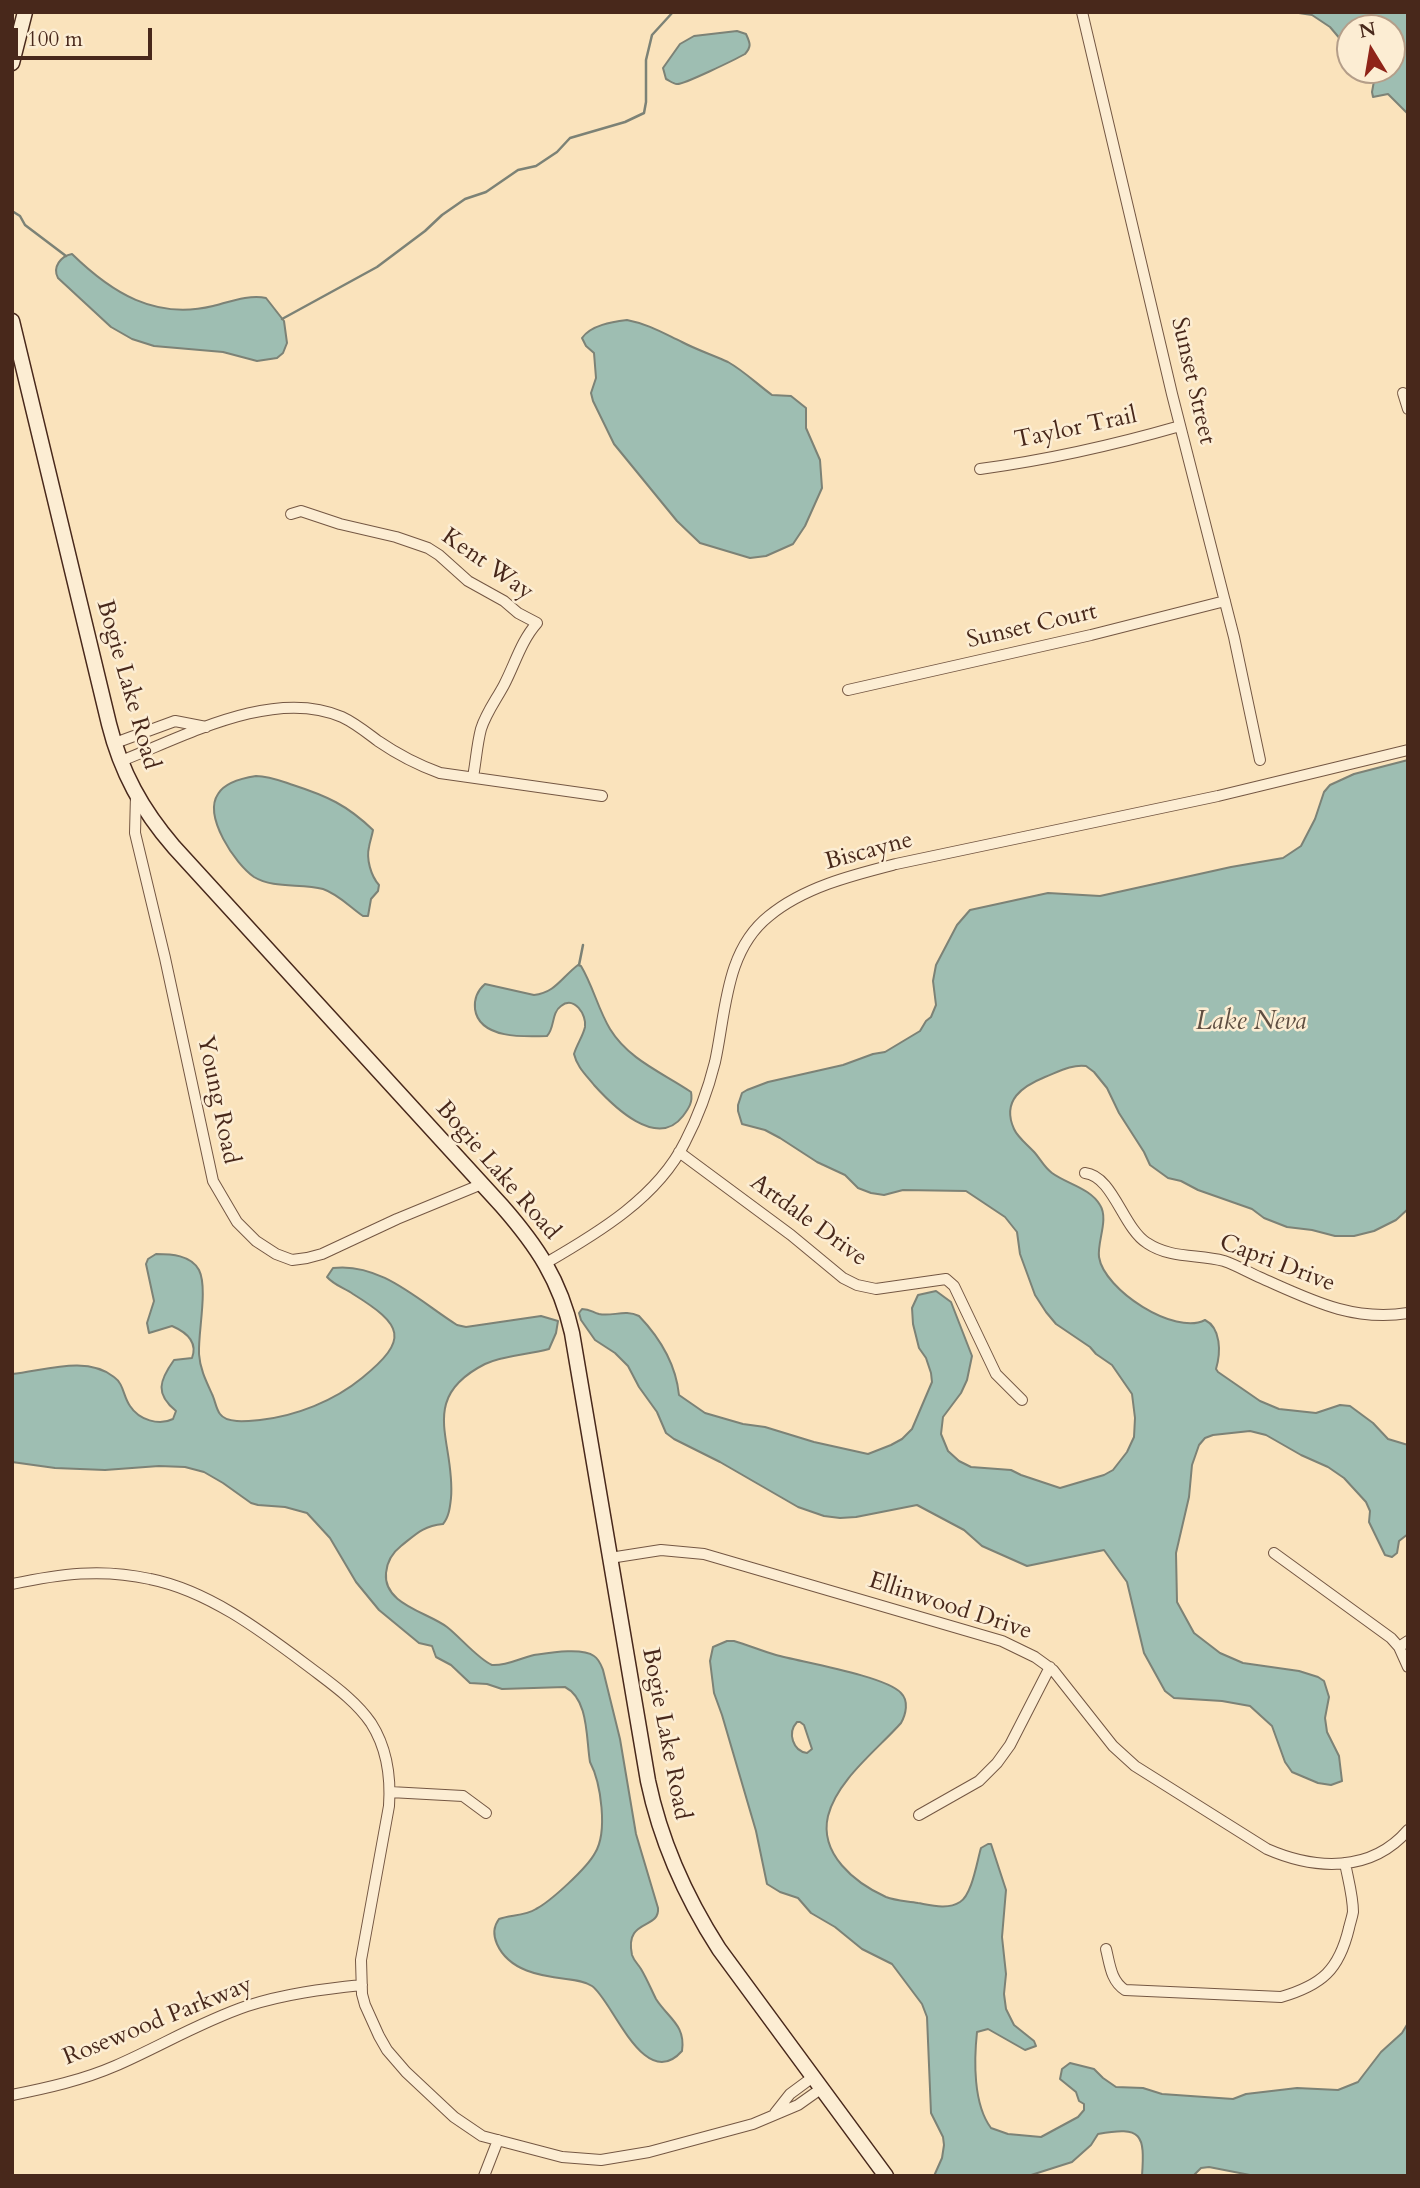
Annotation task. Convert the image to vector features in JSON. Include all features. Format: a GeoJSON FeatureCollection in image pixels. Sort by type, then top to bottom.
{"type":"FeatureCollection","features":[{"type":"Feature","properties":{"kind":"main road"},"geometry":{"type":"LineString","coordinates":[[12,63],[25,12]]}},
{"type":"Feature","properties":{"kind":"main road","name":"Bogie Lake Road"},"geometry":{"type":"LineString","coordinates":[[12,320],[114,743],[136,795],[154,823],[185,859],[482,1184],[529,1237],[546,1263],[562,1296],[572,1333],[648,1781],[667,1852],[707,1930],[886,2176]]}},
{"type":"Feature","properties":{"kind":"street","name":"Sunset Street"},"geometry":{"type":"LineString","coordinates":[[1083,12],[1180,426],[1225,601],[1260,760]]}},
{"type":"Feature","properties":{"kind":"street"},"geometry":{"type":"LineString","coordinates":[[1403,393],[1408,409]]}},
{"type":"Feature","properties":{"kind":"street","name":"Taylor Trail"},"geometry":{"type":"LineString","coordinates":[[980,469],[1033,462],[1180,426]]}},
{"type":"Feature","properties":{"kind":"street","name":"Kent Way"},"geometry":{"type":"LineString","coordinates":[[291,514],[301,511],[421,545],[439,555],[468,581],[505,601],[518,613],[537,623],[524,638],[508,678],[488,711],[481,730],[473,777]]}},
{"type":"Feature","properties":{"kind":"street","name":"Sunset Court"},"geometry":{"type":"LineString","coordinates":[[848,691],[1225,601]]}},
{"type":"Feature","properties":{"kind":"street"},"geometry":{"type":"LineString","coordinates":[[121,761],[232,718],[275,708],[314,708],[344,718],[422,767],[440,773],[602,796]]}},
{"type":"Feature","properties":{"kind":"street"},"geometry":{"type":"LineString","coordinates":[[114,743],[175,720],[206,727]]}},
{"type":"Feature","properties":{"kind":"street","name":"Biscayne"},"geometry":{"type":"LineString","coordinates":[[546,1263],[606,1225],[645,1195],[679,1152],[709,1085],[734,967],[748,938],[768,916],[788,903],[842,879],[896,864],[1218,796],[1408,750]]}},
{"type":"Feature","properties":{"kind":"street","name":"Young Road"},"geometry":{"type":"LineString","coordinates":[[136,795],[135,834],[213,1181],[237,1222],[256,1241],[276,1254],[292,1260],[307,1258],[322,1254],[482,1184]]}},
{"type":"Feature","properties":{"kind":"street","name":"Artdale Drive"},"geometry":{"type":"LineString","coordinates":[[679,1152],[791,1235],[843,1278],[857,1285],[876,1289],[946,1279],[954,1286],[996,1374],[1023,1399]]}},
{"type":"Feature","properties":{"kind":"street","name":"Capri Drive"},"geometry":{"type":"LineString","coordinates":[[1085,1172],[1102,1182],[1120,1206],[1135,1234],[1159,1250],[1226,1262],[1331,1308],[1362,1315],[1389,1316],[1408,1313]]}},
{"type":"Feature","properties":{"kind":"street","name":"Ellinwood Drive"},"geometry":{"type":"LineString","coordinates":[[610,1558],[661,1550],[704,1554],[1002,1641],[1050,1667],[1113,1746],[1145,1772],[1267,1849],[1288,1858],[1311,1864],[1345,1863],[1379,1854],[1396,1844],[1408,1830]]}},
{"type":"Feature","properties":{"kind":"street"},"geometry":{"type":"LineString","coordinates":[[1275,1553],[1403,1644],[1408,1667]]}},
{"type":"Feature","properties":{"kind":"street"},"geometry":{"type":"LineString","coordinates":[[12,1584],[58,1574],[103,1572],[151,1579],[192,1591],[233,1613],[283,1647],[353,1702],[371,1723],[388,1768],[390,1792],[362,1950],[365,2006],[387,2050],[406,2072],[454,2117],[482,2136],[562,2157],[601,2160],[649,2152],[753,2124],[774,2113],[790,2094],[818,2083]]}},
{"type":"Feature","properties":{"kind":"street"},"geometry":{"type":"LineString","coordinates":[[919,1815],[979,1781],[997,1763],[1010,1745],[1050,1667]]}},
{"type":"Feature","properties":{"kind":"street"},"geometry":{"type":"LineString","coordinates":[[390,1792],[463,1796],[486,1813]]}},
{"type":"Feature","properties":{"kind":"street"},"geometry":{"type":"LineString","coordinates":[[1106,1949],[1112,1976],[1125,1990],[1281,1997],[1299,1992],[1315,1985],[1331,1971],[1346,1945],[1353,1914],[1345,1863]]}},
{"type":"Feature","properties":{"kind":"street","name":"Rosewood Parkway"},"geometry":{"type":"LineString","coordinates":[[12,2095],[78,2079],[112,2067],[197,2026],[248,2006],[316,1990],[362,1985]]}},
{"type":"Feature","properties":{"kind":"street"},"geometry":{"type":"LineString","coordinates":[[484,2176],[498,2140]]}},
{"type":"Feature","properties":{"kind":"water"},"geometry":{"type":"Polygon","coordinates":[[[1292,12],[1408,12],[1408,114],[1388,94],[1373,97],[1372,92],[1373,84],[1406,84],[1406,14],[1336,14],[1336,34],[1312,15],[1292,12]]]}},
{"type":"Feature","properties":{"kind":"water"},"geometry":{"type":"Polygon","coordinates":[[[737,31],[746,34],[749,40],[745,54],[681,83],[674,84],[666,79],[663,68],[680,44],[694,36],[737,31]]]}},
{"type":"Feature","properties":{"kind":"water"},"geometry":{"type":"Polygon","coordinates":[[[72,254],[103,281],[136,300],[153,306],[192,309],[246,298],[266,298],[284,321],[287,343],[283,353],[277,358],[257,361],[223,352],[154,346],[132,339],[111,327],[58,278],[56,270],[59,263],[72,254]]]}},
{"type":"Feature","properties":{"kind":"water"},"geometry":{"type":"Polygon","coordinates":[[[627,320],[649,326],[728,362],[772,395],[791,396],[806,408],[806,428],[820,460],[822,488],[805,526],[793,544],[766,556],[750,558],[700,543],[677,521],[614,444],[593,401],[591,393],[596,378],[594,353],[582,338],[596,327],[627,320]]]}},
{"type":"Feature","properties":{"kind":"water","name":"Lake Neva"},"geometry":{"type":"Polygon","coordinates":[[[1408,760],[1408,1209],[1396,1220],[1374,1231],[1354,1236],[1335,1236],[1287,1227],[1264,1218],[1252,1209],[1168,1178],[1150,1165],[1107,1088],[1086,1066],[1065,1069],[1029,1085],[1016,1096],[1010,1110],[1016,1132],[1047,1168],[1090,1194],[1100,1205],[1103,1224],[1099,1257],[1113,1283],[1127,1296],[1143,1307],[1176,1322],[1205,1320],[1217,1335],[1218,1372],[1260,1401],[1279,1409],[1316,1413],[1340,1405],[1350,1406],[1373,1423],[1388,1439],[1408,1445],[1408,1534],[1399,1541],[1397,1553],[1392,1557],[1385,1555],[1369,1522],[1370,1511],[1366,1502],[1344,1478],[1266,1435],[1250,1431],[1205,1438],[1199,1445],[1192,1465],[1189,1497],[1176,1553],[1177,1602],[1194,1633],[1220,1653],[1243,1663],[1299,1671],[1324,1681],[1329,1697],[1325,1718],[1327,1732],[1339,1756],[1342,1781],[1331,1785],[1318,1783],[1292,1772],[1285,1762],[1272,1726],[1250,1706],[1174,1698],[1165,1691],[1144,1653],[1127,1582],[1104,1550],[1027,1566],[982,1546],[964,1530],[917,1505],[840,1518],[824,1516],[798,1507],[666,1433],[657,1412],[628,1366],[615,1353],[595,1340],[579,1313],[585,1309],[604,1315],[629,1313],[639,1316],[666,1352],[679,1395],[705,1413],[868,1454],[902,1439],[912,1429],[932,1382],[926,1358],[919,1348],[912,1308],[918,1295],[936,1291],[951,1302],[972,1356],[961,1393],[943,1417],[941,1434],[948,1451],[971,1467],[1011,1470],[1060,1488],[1113,1470],[1127,1452],[1134,1437],[1132,1394],[1112,1365],[1056,1324],[1046,1312],[1035,1295],[1020,1254],[1017,1232],[1005,1217],[966,1191],[903,1190],[884,1195],[858,1188],[845,1175],[817,1162],[780,1138],[765,1130],[742,1124],[738,1105],[742,1093],[768,1082],[843,1065],[885,1052],[920,1031],[936,1005],[933,981],[936,965],[957,925],[970,910],[1048,893],[1100,896],[1283,858],[1301,846],[1315,819],[1324,792],[1330,785],[1354,774],[1408,760]]]}},
{"type":"Feature","properties":{"kind":"water"},"geometry":{"type":"Polygon","coordinates":[[[256,776],[279,780],[326,797],[354,814],[373,830],[368,852],[369,862],[379,885],[378,891],[371,899],[368,916],[363,916],[339,897],[323,889],[262,881],[238,862],[218,827],[214,803],[225,786],[256,776]]]}},
{"type":"Feature","properties":{"kind":"water"},"geometry":{"type":"Polygon","coordinates":[[[578,965],[581,966],[610,1029],[618,1040],[637,1058],[691,1092],[689,1108],[672,1125],[648,1127],[636,1121],[612,1103],[585,1074],[574,1054],[585,1027],[582,1012],[575,1005],[566,1003],[558,1009],[547,1036],[504,1034],[485,1026],[478,1019],[475,1002],[478,992],[485,984],[534,995],[541,994],[553,988],[578,965]]]}},
{"type":"Feature","properties":{"kind":"water"},"geometry":{"type":"Polygon","coordinates":[[[156,1254],[186,1258],[199,1270],[203,1288],[199,1345],[201,1365],[219,1412],[233,1421],[274,1418],[314,1406],[351,1386],[388,1353],[394,1333],[390,1324],[370,1305],[330,1280],[327,1277],[333,1268],[367,1271],[383,1277],[457,1325],[466,1327],[541,1316],[558,1321],[549,1349],[485,1364],[464,1378],[451,1392],[445,1407],[444,1423],[451,1478],[448,1515],[443,1524],[420,1531],[395,1551],[386,1573],[387,1584],[399,1600],[447,1627],[492,1665],[565,1651],[589,1653],[600,1662],[620,1739],[636,1834],[658,1908],[654,1919],[633,1935],[632,1955],[656,1999],[679,2028],[683,2042],[682,2051],[668,2061],[655,2061],[642,2053],[592,1986],[579,1981],[536,1974],[518,1966],[502,1953],[495,1937],[499,1919],[532,1911],[543,1905],[585,1867],[599,1844],[602,1821],[600,1794],[590,1762],[582,1710],[573,1693],[565,1687],[502,1689],[487,1684],[470,1683],[451,1665],[436,1657],[432,1646],[419,1643],[379,1610],[356,1582],[330,1538],[307,1513],[251,1503],[204,1472],[185,1467],[105,1470],[55,1468],[12,1462],[12,1374],[64,1366],[103,1370],[117,1380],[130,1406],[139,1415],[156,1422],[173,1419],[176,1411],[162,1393],[163,1381],[174,1360],[192,1358],[193,1347],[182,1331],[172,1326],[149,1333],[147,1323],[154,1301],[146,1264],[148,1259],[156,1254]]]}},
{"type":"Feature","properties":{"kind":"water"},"geometry":{"type":"Polygon","coordinates":[[[734,1641],[776,1655],[879,1681],[904,1696],[906,1708],[901,1723],[849,1778],[828,1816],[829,1843],[834,1855],[842,1866],[863,1884],[886,1897],[950,1906],[960,1902],[968,1892],[981,1848],[991,1844],[1006,1890],[1002,1937],[1006,2009],[1014,2025],[1034,2041],[1036,2046],[1025,2050],[988,2029],[977,2032],[975,2068],[978,2094],[991,2128],[1008,2134],[1041,2137],[1078,2117],[1084,2110],[1084,2104],[1079,2101],[1076,2092],[1060,2079],[1062,2069],[1070,2063],[1094,2069],[1116,2087],[1143,2088],[1162,2094],[1233,2099],[1246,2094],[1297,2088],[1338,2090],[1358,2082],[1408,2023],[1408,2176],[1255,2176],[1209,2167],[1201,2168],[1193,2176],[1142,2176],[1141,2142],[1138,2136],[1124,2131],[1098,2134],[1091,2145],[1072,2162],[1028,2176],[934,2176],[944,2145],[931,2113],[927,2017],[922,2004],[892,1964],[862,1949],[835,1927],[811,1913],[798,1898],[767,1884],[756,1831],[714,1693],[710,1661],[713,1647],[734,1641]],[[797,1722],[792,1731],[793,1741],[798,1749],[807,1753],[812,1749],[804,1725],[797,1722]]]}},
{"type":"Feature","properties":{"kind":"waterway"},"geometry":{"type":"LineString","coordinates":[[282,319],[377,267],[465,199],[486,192],[518,170],[536,166],[557,152],[570,138],[625,122],[644,113],[646,60],[652,35],[673,12]]}},
{"type":"Feature","properties":{"kind":"waterway"},"geometry":{"type":"LineString","coordinates":[[12,211],[20,216],[25,225],[66,256]]}},
{"type":"Feature","properties":{"kind":"waterway"},"geometry":{"type":"LineString","coordinates":[[579,965],[583,945]]}}]}
